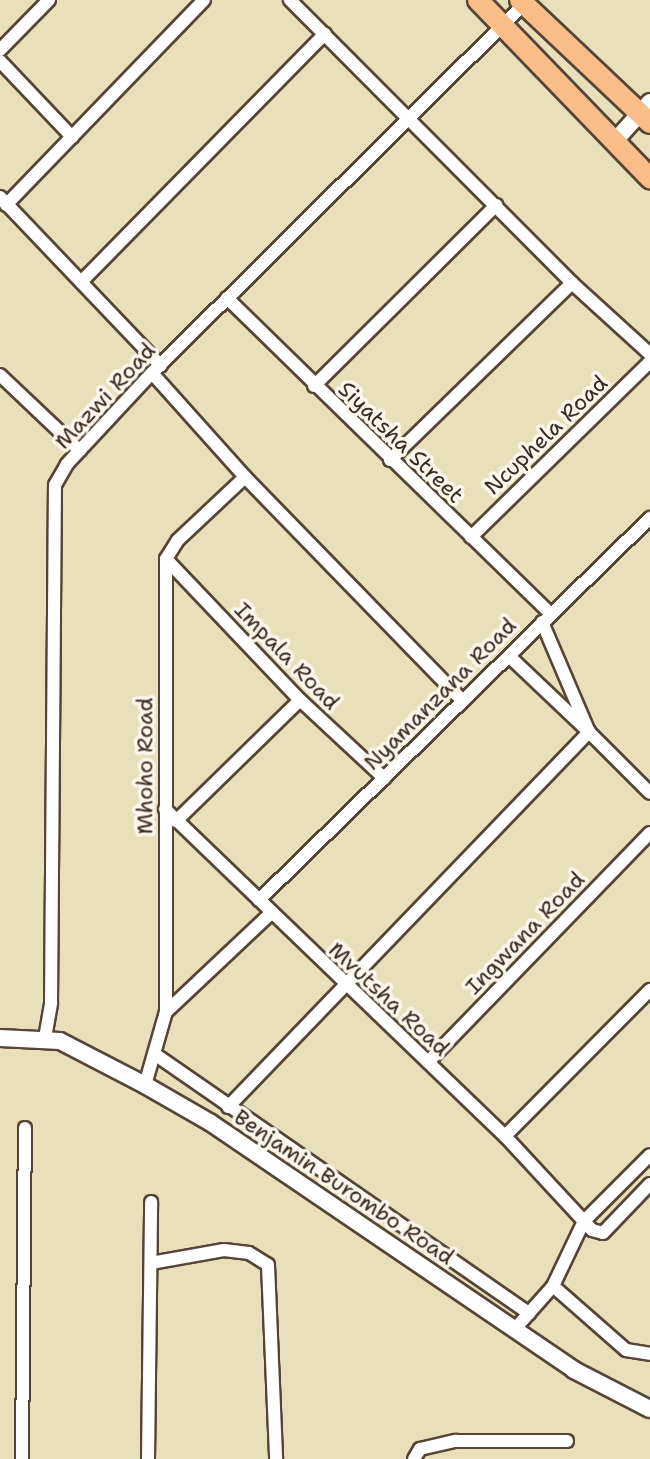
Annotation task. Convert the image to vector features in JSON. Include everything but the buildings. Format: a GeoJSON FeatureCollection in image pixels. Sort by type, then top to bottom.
{"type":"FeatureCollection","features":[{"type":"Feature","properties":{"kind":"main road"},"geometry":{"type":"LineString","coordinates":[[478,0],[650,178]]}},
{"type":"Feature","properties":{"kind":"main road"},"geometry":{"type":"LineString","coordinates":[[522,2],[647,113]]}},
{"type":"Feature","properties":{"kind":"street"},"geometry":{"type":"LineString","coordinates":[[0,50],[49,0]]}},
{"type":"Feature","properties":{"kind":"street"},"geometry":{"type":"LineString","coordinates":[[204,0],[72,137],[3,201],[81,282],[245,477],[462,700]]}},
{"type":"Feature","properties":{"kind":"street"},"geometry":{"type":"LineString","coordinates":[[290,0],[572,283],[650,354]]}},
{"type":"Feature","properties":{"kind":"street","name":"Mazwi Road"},"geometry":{"type":"LineString","coordinates":[[60,1041],[45,1038],[51,1003],[52,500],[61,473],[156,369],[410,119],[522,2]]}},
{"type":"Feature","properties":{"kind":"street"},"geometry":{"type":"LineString","coordinates":[[81,282],[325,34]]}},
{"type":"Feature","properties":{"kind":"street"},"geometry":{"type":"LineString","coordinates":[[0,61],[72,137]]}},
{"type":"Feature","properties":{"kind":"street"},"geometry":{"type":"LineString","coordinates":[[614,142],[647,113]]}},
{"type":"Feature","properties":{"kind":"street"},"geometry":{"type":"LineString","coordinates":[[314,386],[496,205]]}},
{"type":"Feature","properties":{"kind":"street"},"geometry":{"type":"LineString","coordinates":[[390,460],[572,283]]}},
{"type":"Feature","properties":{"kind":"street","name":"Siyatsha Street"},"geometry":{"type":"LineString","coordinates":[[227,298],[471,537],[546,617]]}},
{"type":"Feature","properties":{"kind":"street","name":"Ncuphela Road"},"geometry":{"type":"LineString","coordinates":[[471,537],[650,362]]}},
{"type":"Feature","properties":{"kind":"street"},"geometry":{"type":"LineString","coordinates":[[0,375],[80,451]]}},
{"type":"Feature","properties":{"kind":"street"},"geometry":{"type":"LineString","coordinates":[[166,559],[178,540],[245,477]]}},
{"type":"Feature","properties":{"kind":"street","name":"Nyamanzana Road"},"geometry":{"type":"LineString","coordinates":[[259,900],[650,518]]}},
{"type":"Feature","properties":{"kind":"street","name":"Impala Road"},"geometry":{"type":"LineString","coordinates":[[166,559],[300,700],[384,778]]}},
{"type":"Feature","properties":{"kind":"street","name":"Mhoho Road"},"geometry":{"type":"LineString","coordinates":[[145,1085],[166,1012],[166,559]]}},
{"type":"Feature","properties":{"kind":"street"},"geometry":{"type":"LineString","coordinates":[[546,617],[589,732]]}},
{"type":"Feature","properties":{"kind":"street"},"geometry":{"type":"LineString","coordinates":[[509,656],[650,793]]}},
{"type":"Feature","properties":{"kind":"street"},"geometry":{"type":"LineString","coordinates":[[176,821],[300,700]]}},
{"type":"Feature","properties":{"kind":"street"},"geometry":{"type":"LineString","coordinates":[[228,1107],[589,732]]}},
{"type":"Feature","properties":{"kind":"street","name":"Mvutsha Road"},"geometry":{"type":"LineString","coordinates":[[165,809],[344,986],[505,1136],[584,1221]]}},
{"type":"Feature","properties":{"kind":"street","name":"Ingwana Road"},"geometry":{"type":"LineString","coordinates":[[428,1062],[650,833]]}},
{"type":"Feature","properties":{"kind":"street"},"geometry":{"type":"LineString","coordinates":[[166,1012],[270,914]]}},
{"type":"Feature","properties":{"kind":"street"},"geometry":{"type":"LineString","coordinates":[[505,1136],[650,990]]}},
{"type":"Feature","properties":{"kind":"street","name":"Benjamin Burombo Road"},"geometry":{"type":"LineString","coordinates":[[0,1038],[60,1041],[145,1085],[211,1123],[574,1370],[650,1409]]}},
{"type":"Feature","properties":{"kind":"street"},"geometry":{"type":"LineString","coordinates":[[156,1055],[529,1313]]}},
{"type":"Feature","properties":{"kind":"street"},"geometry":{"type":"LineString","coordinates":[[22,1459],[25,1128]]}},
{"type":"Feature","properties":{"kind":"street"},"geometry":{"type":"LineString","coordinates":[[514,1330],[553,1286],[584,1221],[650,1155]]}},
{"type":"Feature","properties":{"kind":"street"},"geometry":{"type":"LineString","coordinates":[[584,1221],[603,1233],[650,1184]]}},
{"type":"Feature","properties":{"kind":"street"},"geometry":{"type":"LineString","coordinates":[[148,1459],[151,1202]]}},
{"type":"Feature","properties":{"kind":"street"},"geometry":{"type":"LineString","coordinates":[[151,1263],[224,1250],[249,1253],[268,1265],[276,1459]]}},
{"type":"Feature","properties":{"kind":"street"},"geometry":{"type":"LineString","coordinates":[[553,1286],[646,1355]]}},
{"type":"Feature","properties":{"kind":"street"},"geometry":{"type":"LineString","coordinates":[[414,1459],[420,1449],[456,1441],[567,1441]]}}]}
